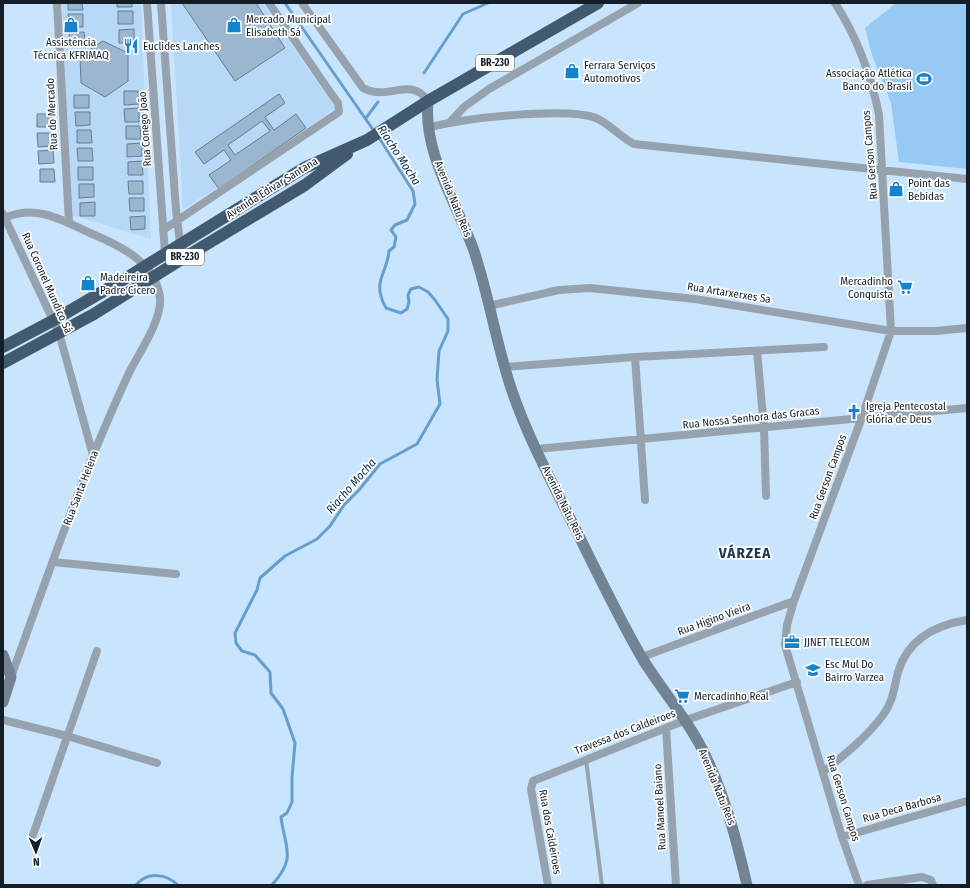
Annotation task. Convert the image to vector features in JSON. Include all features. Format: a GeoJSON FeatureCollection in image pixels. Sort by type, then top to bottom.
{"type":"FeatureCollection","features":[{"type":"Feature","properties":{"kind":"highway","name":"BR-230"},"geometry":{"type":"LineString","coordinates":[[364,142],[394,125],[428,101],[598,3]]}},
{"type":"Feature","properties":{"kind":"highway","name":"Avenida Edivar Santana"},"geometry":{"type":"LineString","coordinates":[[3,347],[54,320],[145,266],[304,168],[364,142]]}},
{"type":"Feature","properties":{"kind":"highway","name":"Avenida Edivar Santana"},"geometry":{"type":"LineString","coordinates":[[3,363],[59,333],[153,278],[182,259],[305,186],[364,142]]}},
{"type":"Feature","properties":{"kind":"street","name":"Rua do Mercado"},"geometry":{"type":"LineString","coordinates":[[57,3],[69,223]]}},
{"type":"Feature","properties":{"kind":"street","name":"Rua Conego João"},"geometry":{"type":"LineString","coordinates":[[147,3],[165,253]]}},
{"type":"Feature","properties":{"kind":"street"},"geometry":{"type":"LineString","coordinates":[[161,3],[177,222],[182,259]]}},
{"type":"Feature","properties":{"kind":"street"},"geometry":{"type":"LineString","coordinates":[[163,230],[337,115],[340,110],[332,95],[269,3]]}},
{"type":"Feature","properties":{"kind":"street"},"geometry":{"type":"LineString","coordinates":[[302,3],[363,88],[377,94],[408,89],[417,90],[423,94],[428,101]]}},
{"type":"Feature","properties":{"kind":"street"},"geometry":{"type":"LineString","coordinates":[[451,121],[464,107],[489,89],[638,3]]}},
{"type":"Feature","properties":{"kind":"street","name":"Rua Gerson Campos"},"geometry":{"type":"LineString","coordinates":[[835,3],[852,32],[871,84],[879,115],[891,331],[862,417],[794,601],[787,625],[785,645],[842,837],[859,885]]}},
{"type":"Feature","properties":{"kind":"street"},"geometry":{"type":"LineString","coordinates":[[152,67],[165,65]]}},
{"type":"Feature","properties":{"kind":"street","name":"Avenida Natu Reis"},"geometry":{"type":"LineString","coordinates":[[428,101],[428,128],[438,162],[474,251],[504,367],[518,408],[537,449],[642,657],[686,720],[706,758],[724,800],[733,826],[748,885]]}},
{"type":"Feature","properties":{"kind":"street"},"geometry":{"type":"LineString","coordinates":[[428,128],[451,121],[528,115],[578,114],[596,118],[634,144],[967,179]]}},
{"type":"Feature","properties":{"kind":"street","name":"Rua Santa Helena"},"geometry":{"type":"LineString","coordinates":[[3,702],[10,677],[93,455],[159,311],[160,299],[158,288],[153,278],[145,266],[129,252],[69,223],[44,213],[33,211],[4,216]]}},
{"type":"Feature","properties":{"kind":"street","name":"Rua Coronel Mundico Sá"},"geometry":{"type":"LineString","coordinates":[[4,216],[59,333],[93,455]]}},
{"type":"Feature","properties":{"kind":"street","name":"Rua Artarxerxes Sa"},"geometry":{"type":"LineString","coordinates":[[488,306],[559,290],[590,288],[703,300],[891,331],[936,331],[967,328]]}},
{"type":"Feature","properties":{"kind":"street"},"geometry":{"type":"LineString","coordinates":[[504,367],[635,357],[824,347]]}},
{"type":"Feature","properties":{"kind":"street"},"geometry":{"type":"LineString","coordinates":[[757,351],[764,428],[766,496]]}},
{"type":"Feature","properties":{"kind":"street"},"geometry":{"type":"LineString","coordinates":[[635,357],[645,500]]}},
{"type":"Feature","properties":{"kind":"street","name":"Rua Nossa Senhora das Gracas"},"geometry":{"type":"LineString","coordinates":[[537,449],[967,408]]}},
{"type":"Feature","properties":{"kind":"street"},"geometry":{"type":"LineString","coordinates":[[53,562],[176,574]]}},
{"type":"Feature","properties":{"kind":"street","name":"Rua Higino Vieira"},"geometry":{"type":"LineString","coordinates":[[642,657],[794,601]]}},
{"type":"Feature","properties":{"kind":"street"},"geometry":{"type":"LineString","coordinates":[[823,772],[858,742],[884,715],[891,702],[898,672],[904,658],[912,647],[933,629],[967,620]]}},
{"type":"Feature","properties":{"kind":"street"},"geometry":{"type":"LineString","coordinates":[[33,835],[97,651]]}},
{"type":"Feature","properties":{"kind":"street"},"geometry":{"type":"LineString","coordinates":[[3,654],[10,677]]}},
{"type":"Feature","properties":{"kind":"street","name":"Travessa dos Caldeiroes"},"geometry":{"type":"LineString","coordinates":[[531,783],[535,779],[686,720],[797,682]]}},
{"type":"Feature","properties":{"kind":"street"},"geometry":{"type":"LineString","coordinates":[[3,720],[67,736],[157,763]]}},
{"type":"Feature","properties":{"kind":"street","name":"Rua Manoel Baiano"},"geometry":{"type":"LineString","coordinates":[[666,728],[676,885]]}},
{"type":"Feature","properties":{"kind":"street","name":"Rua dos Caldeiroes"},"geometry":{"type":"LineString","coordinates":[[531,783],[548,885]]}},
{"type":"Feature","properties":{"kind":"street","name":"Rua Deca Barbosa"},"geometry":{"type":"LineString","coordinates":[[842,837],[967,801]]}},
{"type":"Feature","properties":{"kind":"street"},"geometry":{"type":"LineString","coordinates":[[866,885],[922,877],[931,880],[933,885]]}},
{"type":"Feature","properties":{"kind":"lane"},"geometry":{"type":"LineString","coordinates":[[586,759],[602,885]]}},
{"type":"Feature","properties":{"kind":"shaded area"},"geometry":{"type":"Polygon","coordinates":[[[62,3],[141,3],[151,239],[72,215],[65,93],[62,3]]]}},
{"type":"Feature","properties":{"kind":"shaded area"},"geometry":{"type":"Polygon","coordinates":[[[171,3],[263,3],[335,108],[262,160],[183,209],[171,3]]]}},
{"type":"Feature","properties":{"kind":"shaded area","name":"Associação Atlética Banco do Brasil"},"geometry":{"type":"Polygon","coordinates":[[[896,3],[967,3],[967,169],[899,162],[891,103],[872,55],[865,28],[896,3]]]}},
{"type":"Feature","properties":{"kind":"building"},"geometry":{"type":"Polygon","coordinates":[[[68,3],[82,3],[83,10],[68,10],[68,3]]]}},
{"type":"Feature","properties":{"kind":"building"},"geometry":{"type":"Polygon","coordinates":[[[117,3],[132,3],[132,7],[117,7],[117,3]]]}},
{"type":"Feature","properties":{"kind":"building","name":"Mercado Municipal Elisabeth Sá"},"geometry":{"type":"Polygon","coordinates":[[[182,3],[256,3],[285,48],[235,81],[182,3]]]}},
{"type":"Feature","properties":{"kind":"building"},"geometry":{"type":"Polygon","coordinates":[[[118,11],[133,11],[133,24],[118,24],[118,11]]]}},
{"type":"Feature","properties":{"kind":"building"},"geometry":{"type":"Polygon","coordinates":[[[68,14],[83,14],[83,27],[69,27],[68,14]]]}},
{"type":"Feature","properties":{"kind":"building"},"geometry":{"type":"Polygon","coordinates":[[[134,29],[134,43],[119,43],[119,30],[134,29]]]}},
{"type":"Feature","properties":{"kind":"building"},"geometry":{"type":"Polygon","coordinates":[[[84,32],[85,45],[70,46],[69,33],[84,32]]]}},
{"type":"Feature","properties":{"kind":"building"},"geometry":{"type":"Polygon","coordinates":[[[103,41],[128,53],[128,81],[105,97],[81,83],[80,56],[103,41]]]}},
{"type":"Feature","properties":{"kind":"building"},"geometry":{"type":"Polygon","coordinates":[[[124,91],[138,91],[139,104],[124,105],[124,91]]]}},
{"type":"Feature","properties":{"kind":"building"},"geometry":{"type":"Polygon","coordinates":[[[279,94],[285,103],[265,117],[274,130],[296,114],[306,128],[219,189],[209,175],[231,160],[224,150],[204,164],[195,152],[279,94]],[[262,121],[228,145],[235,155],[270,131],[262,121]]]}},
{"type":"Feature","properties":{"kind":"building"},"geometry":{"type":"Polygon","coordinates":[[[74,95],[89,95],[89,108],[74,108],[74,95]]]}},
{"type":"Feature","properties":{"kind":"building"},"geometry":{"type":"Polygon","coordinates":[[[139,108],[139,122],[125,122],[124,109],[139,108]]]}},
{"type":"Feature","properties":{"kind":"building"},"geometry":{"type":"Polygon","coordinates":[[[75,112],[90,112],[90,125],[76,126],[75,112]]]}},
{"type":"Feature","properties":{"kind":"building"},"geometry":{"type":"Polygon","coordinates":[[[37,114],[52,114],[52,127],[37,127],[37,114]]]}},
{"type":"Feature","properties":{"kind":"building"},"geometry":{"type":"Polygon","coordinates":[[[126,126],[140,126],[141,139],[126,139],[126,126]]]}},
{"type":"Feature","properties":{"kind":"building"},"geometry":{"type":"Polygon","coordinates":[[[77,130],[91,130],[92,143],[77,143],[77,130]]]}},
{"type":"Feature","properties":{"kind":"building"},"geometry":{"type":"Polygon","coordinates":[[[37,133],[52,133],[53,146],[38,147],[37,133]]]}},
{"type":"Feature","properties":{"kind":"building"},"geometry":{"type":"Polygon","coordinates":[[[142,143],[142,156],[127,157],[127,144],[142,143]]]}},
{"type":"Feature","properties":{"kind":"building"},"geometry":{"type":"Polygon","coordinates":[[[77,148],[92,148],[93,161],[78,161],[77,148]]]}},
{"type":"Feature","properties":{"kind":"building"},"geometry":{"type":"Polygon","coordinates":[[[53,150],[54,163],[39,164],[38,151],[53,150]]]}},
{"type":"Feature","properties":{"kind":"building"},"geometry":{"type":"Polygon","coordinates":[[[142,161],[143,175],[128,175],[128,162],[142,161]]]}},
{"type":"Feature","properties":{"kind":"building"},"geometry":{"type":"Polygon","coordinates":[[[78,167],[93,167],[93,180],[78,180],[78,167]]]}},
{"type":"Feature","properties":{"kind":"building"},"geometry":{"type":"Polygon","coordinates":[[[40,169],[54,169],[55,182],[40,182],[40,169]]]}},
{"type":"Feature","properties":{"kind":"building"},"geometry":{"type":"Polygon","coordinates":[[[128,181],[143,181],[143,194],[129,194],[128,181]]]}},
{"type":"Feature","properties":{"kind":"building"},"geometry":{"type":"Polygon","coordinates":[[[79,184],[94,184],[94,197],[79,198],[79,184]]]}},
{"type":"Feature","properties":{"kind":"building"},"geometry":{"type":"Polygon","coordinates":[[[129,198],[144,198],[144,211],[130,211],[129,198]]]}},
{"type":"Feature","properties":{"kind":"building"},"geometry":{"type":"Polygon","coordinates":[[[95,202],[95,216],[80,216],[80,203],[95,202]]]}},
{"type":"Feature","properties":{"kind":"building"},"geometry":{"type":"Polygon","coordinates":[[[145,216],[145,229],[131,230],[130,217],[145,216]]]}},
{"type":"Feature","properties":{"kind":"waterway","name":"Riacho Mocha"},"geometry":{"type":"LineString","coordinates":[[285,3],[374,131]]}},
{"type":"Feature","properties":{"kind":"waterway"},"geometry":{"type":"LineString","coordinates":[[424,73],[463,14],[488,3]]}},
{"type":"Feature","properties":{"kind":"waterway"},"geometry":{"type":"LineString","coordinates":[[366,118],[378,102]]}},
{"type":"Feature","properties":{"kind":"waterway","name":"Riacho Mocha"},"geometry":{"type":"LineString","coordinates":[[272,885],[285,867],[287,860],[287,845],[281,817],[287,813],[292,802],[292,777],[295,743],[283,709],[271,693],[270,672],[255,655],[242,651],[236,643],[235,633],[257,590],[260,578],[285,556],[317,539],[330,526],[344,505],[359,490],[380,464],[417,444],[440,404],[437,380],[439,351],[448,331],[448,319],[428,292],[419,287],[411,289],[408,295],[409,302],[407,309],[401,313],[386,308],[380,291],[381,278],[388,259],[389,251],[394,247],[396,237],[391,230],[395,225],[407,220],[415,204],[413,191],[378,136]]}},
{"type":"Feature","properties":{"kind":"waterway","name":"Riacho Mocha"},"geometry":{"type":"LineString","coordinates":[[136,885],[151,876],[163,876],[178,885]]}},
{"type":"Feature","properties":{"kind":"place","name":"Assistência Técnica KFRIMAQ"},"geometry":{"type":"Point","coordinates":[71,25]}},
{"type":"Feature","properties":{"kind":"place","name":"Mercado Municipal Elisabeth Sá"},"geometry":{"type":"Point","coordinates":[234,25]}},
{"type":"Feature","properties":{"kind":"place","name":"Euclides Lanches"},"geometry":{"type":"Point","coordinates":[131,46]}},
{"type":"Feature","properties":{"kind":"place","name":"Ferrara Serviços Automotivos"},"geometry":{"type":"Point","coordinates":[572,71]}},
{"type":"Feature","properties":{"kind":"place","name":"Associação Atlética Banco do Brasil"},"geometry":{"type":"Point","coordinates":[924,79]}},
{"type":"Feature","properties":{"kind":"place","name":"Point das Bebidas"},"geometry":{"type":"Point","coordinates":[896,189]}},
{"type":"Feature","properties":{"kind":"place","name":"Madeireira Padre Cícero"},"geometry":{"type":"Point","coordinates":[88,283]}},
{"type":"Feature","properties":{"kind":"place","name":"Mercadinho Conquista"},"geometry":{"type":"Point","coordinates":[905,287]}},
{"type":"Feature","properties":{"kind":"place","name":"Igreja Pentecostal Glória de Deus"},"geometry":{"type":"Point","coordinates":[854,412]}},
{"type":"Feature","properties":{"kind":"place","name":"JJNET TELECOM"},"geometry":{"type":"Point","coordinates":[792,642]}},
{"type":"Feature","properties":{"kind":"place","name":"Esc Mul Do Bairro Varzea"},"geometry":{"type":"Point","coordinates":[813,670]}},
{"type":"Feature","properties":{"kind":"place","name":"Mercadinho Real"},"geometry":{"type":"Point","coordinates":[682,696]}},
{"type":"Feature","properties":{"kind":"district","name":"VÁRZEA"},"geometry":{"type":"Point","coordinates":[745,553]}}]}
